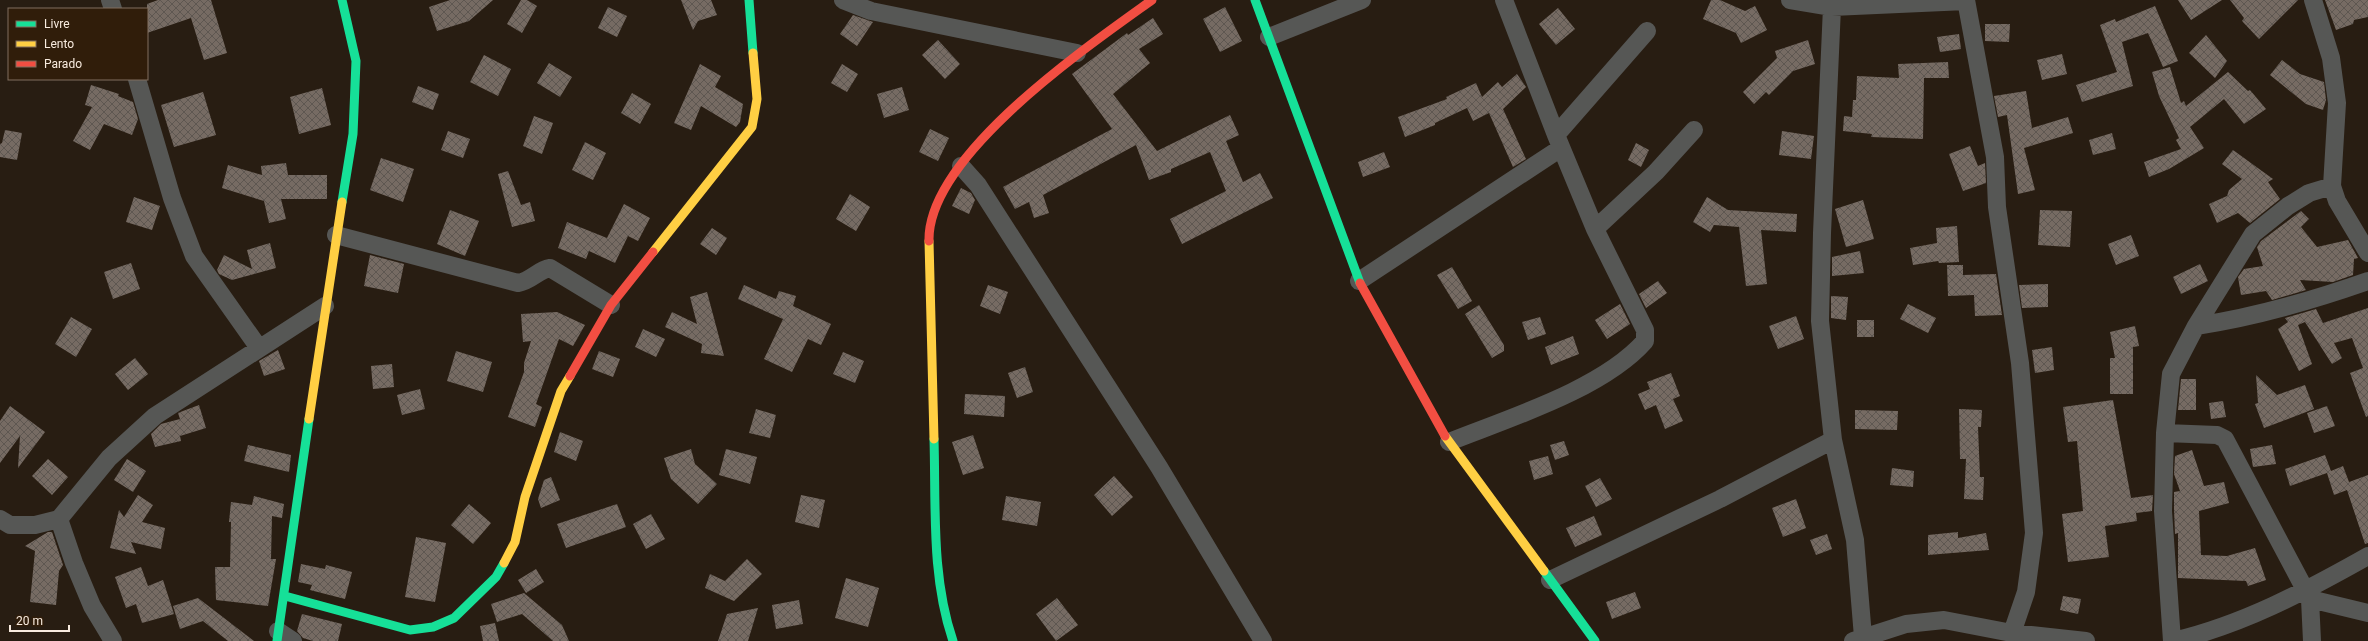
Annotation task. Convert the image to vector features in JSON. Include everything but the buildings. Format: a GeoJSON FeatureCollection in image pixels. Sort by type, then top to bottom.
{"type":"FeatureCollection","features":[{"type":"Feature","properties":{"kind":"street"},"geometry":{"type":"LineString","coordinates":[[293,641],[277,636],[325,306],[353,134],[356,61],[342,0]]}},
{"type":"Feature","properties":{"kind":"street"},"geometry":{"type":"LineString","coordinates":[[284,596],[410,630],[433,627],[454,618],[496,576],[515,542],[525,497],[561,391],[611,305],[752,127],[757,99],[750,0]]}},
{"type":"Feature","properties":{"kind":"street"},"geometry":{"type":"LineString","coordinates":[[843,0],[871,11],[1077,54]]}},
{"type":"Feature","properties":{"kind":"street"},"geometry":{"type":"LineString","coordinates":[[953,641],[946,621],[938,584],[929,225],[935,204],[985,134],[1077,54],[1152,0]]}},
{"type":"Feature","properties":{"kind":"street"},"geometry":{"type":"LineString","coordinates":[[1255,0],[1359,281],[1449,442],[1595,641]]}},
{"type":"Feature","properties":{"kind":"street"},"geometry":{"type":"LineString","coordinates":[[1269,37],[1362,0]]}},
{"type":"Feature","properties":{"kind":"street"},"geometry":{"type":"LineString","coordinates":[[1449,442],[1588,385],[1634,354],[1645,341],[1645,330],[1595,229],[1558,141],[1504,0]]}},
{"type":"Feature","properties":{"kind":"street"},"geometry":{"type":"LineString","coordinates":[[1790,0],[1832,7],[1966,0],[1995,157],[1997,207],[2020,363],[2034,533],[2026,592],[2012,633]]}},
{"type":"Feature","properties":{"kind":"street"},"geometry":{"type":"LineString","coordinates":[[2313,0],[2331,58],[2337,103],[2332,186],[2337,201],[2368,253]]}},
{"type":"Feature","properties":{"kind":"street"},"geometry":{"type":"LineString","coordinates":[[1832,7],[1822,233],[1820,321],[1833,440],[1855,540],[1858,639],[1906,624],[1944,620],[2012,633],[2086,641]]}},
{"type":"Feature","properties":{"kind":"street"},"geometry":{"type":"LineString","coordinates":[[1359,281],[1558,141],[1647,31]]}},
{"type":"Feature","properties":{"kind":"street"},"geometry":{"type":"LineString","coordinates":[[137,80],[172,198],[194,256],[258,348]]}},
{"type":"Feature","properties":{"kind":"street"},"geometry":{"type":"LineString","coordinates":[[1595,229],[1656,172],[1694,130]]}},
{"type":"Feature","properties":{"kind":"street"},"geometry":{"type":"LineString","coordinates":[[962,166],[978,185],[1159,468],[1263,641]]}},
{"type":"Feature","properties":{"kind":"street"},"geometry":{"type":"LineString","coordinates":[[2332,186],[2309,193],[2288,206],[2253,234],[2196,326],[2171,374],[2165,433],[2163,511],[2173,641],[2204,634],[2307,596],[2368,556]]}},
{"type":"Feature","properties":{"kind":"street"},"geometry":{"type":"LineString","coordinates":[[336,235],[518,284],[530,280],[544,269],[550,268],[611,305]]}},
{"type":"Feature","properties":{"kind":"street"},"geometry":{"type":"LineString","coordinates":[[2196,326],[2242,319],[2312,300],[2368,281]]}},
{"type":"Feature","properties":{"kind":"street"},"geometry":{"type":"LineString","coordinates":[[3,526],[35,525],[59,519],[109,458],[155,416],[325,306]]}},
{"type":"Feature","properties":{"kind":"street"},"geometry":{"type":"LineString","coordinates":[[2165,433],[2217,436],[2225,439],[2307,596],[2312,641]]}},
{"type":"Feature","properties":{"kind":"street"},"geometry":{"type":"LineString","coordinates":[[1550,580],[1720,499],[1833,440]]}},
{"type":"Feature","properties":{"kind":"street"},"geometry":{"type":"LineString","coordinates":[[59,519],[74,563],[92,606],[113,641]]}},
{"type":"Feature","properties":{"kind":"street"},"geometry":{"type":"LineString","coordinates":[[2307,596],[2368,614]]}},
{"type":"Feature","properties":{"kind":"traffic: fast"},"geometry":{"type":"LineString","coordinates":[[342,0],[356,61],[353,134],[342,202]]}},
{"type":"Feature","properties":{"kind":"traffic: fast"},"geometry":{"type":"LineString","coordinates":[[749,0],[753,53]]}},
{"type":"Feature","properties":{"kind":"traffic: fast"},"geometry":{"type":"LineString","coordinates":[[1255,0],[1360,283]]}},
{"type":"Feature","properties":{"kind":"traffic: fast"},"geometry":{"type":"LineString","coordinates":[[277,641],[309,419]]}},
{"type":"Feature","properties":{"kind":"traffic: fast"},"geometry":{"type":"LineString","coordinates":[[934,439],[935,516],[938,567],[946,617],[953,641]]}},
{"type":"Feature","properties":{"kind":"traffic: fast"},"geometry":{"type":"LineString","coordinates":[[285,596],[410,630],[433,627],[454,618],[496,577],[504,563]]}},
{"type":"Feature","properties":{"kind":"traffic: fast"},"geometry":{"type":"LineString","coordinates":[[1544,571],[1595,641]]}},
{"type":"Feature","properties":{"kind":"traffic: slow"},"geometry":{"type":"LineString","coordinates":[[653,252],[752,127],[757,99],[753,53]]}},
{"type":"Feature","properties":{"kind":"traffic: slow"},"geometry":{"type":"LineString","coordinates":[[309,419],[342,202]]}},
{"type":"Feature","properties":{"kind":"traffic: slow"},"geometry":{"type":"LineString","coordinates":[[929,241],[934,439]]}},
{"type":"Feature","properties":{"kind":"traffic: slow"},"geometry":{"type":"LineString","coordinates":[[504,563],[515,542],[525,497],[561,391],[570,376]]}},
{"type":"Feature","properties":{"kind":"traffic: slow"},"geometry":{"type":"LineString","coordinates":[[1445,436],[1544,571]]}},
{"type":"Feature","properties":{"kind":"traffic: jam"},"geometry":{"type":"LineString","coordinates":[[929,241],[935,208],[954,174],[982,140],[1016,106],[1053,74],[1152,0]]}},
{"type":"Feature","properties":{"kind":"traffic: jam"},"geometry":{"type":"LineString","coordinates":[[570,376],[611,305],[653,252]]}},
{"type":"Feature","properties":{"kind":"traffic: jam"},"geometry":{"type":"LineString","coordinates":[[1360,283],[1445,436]]}}]}
